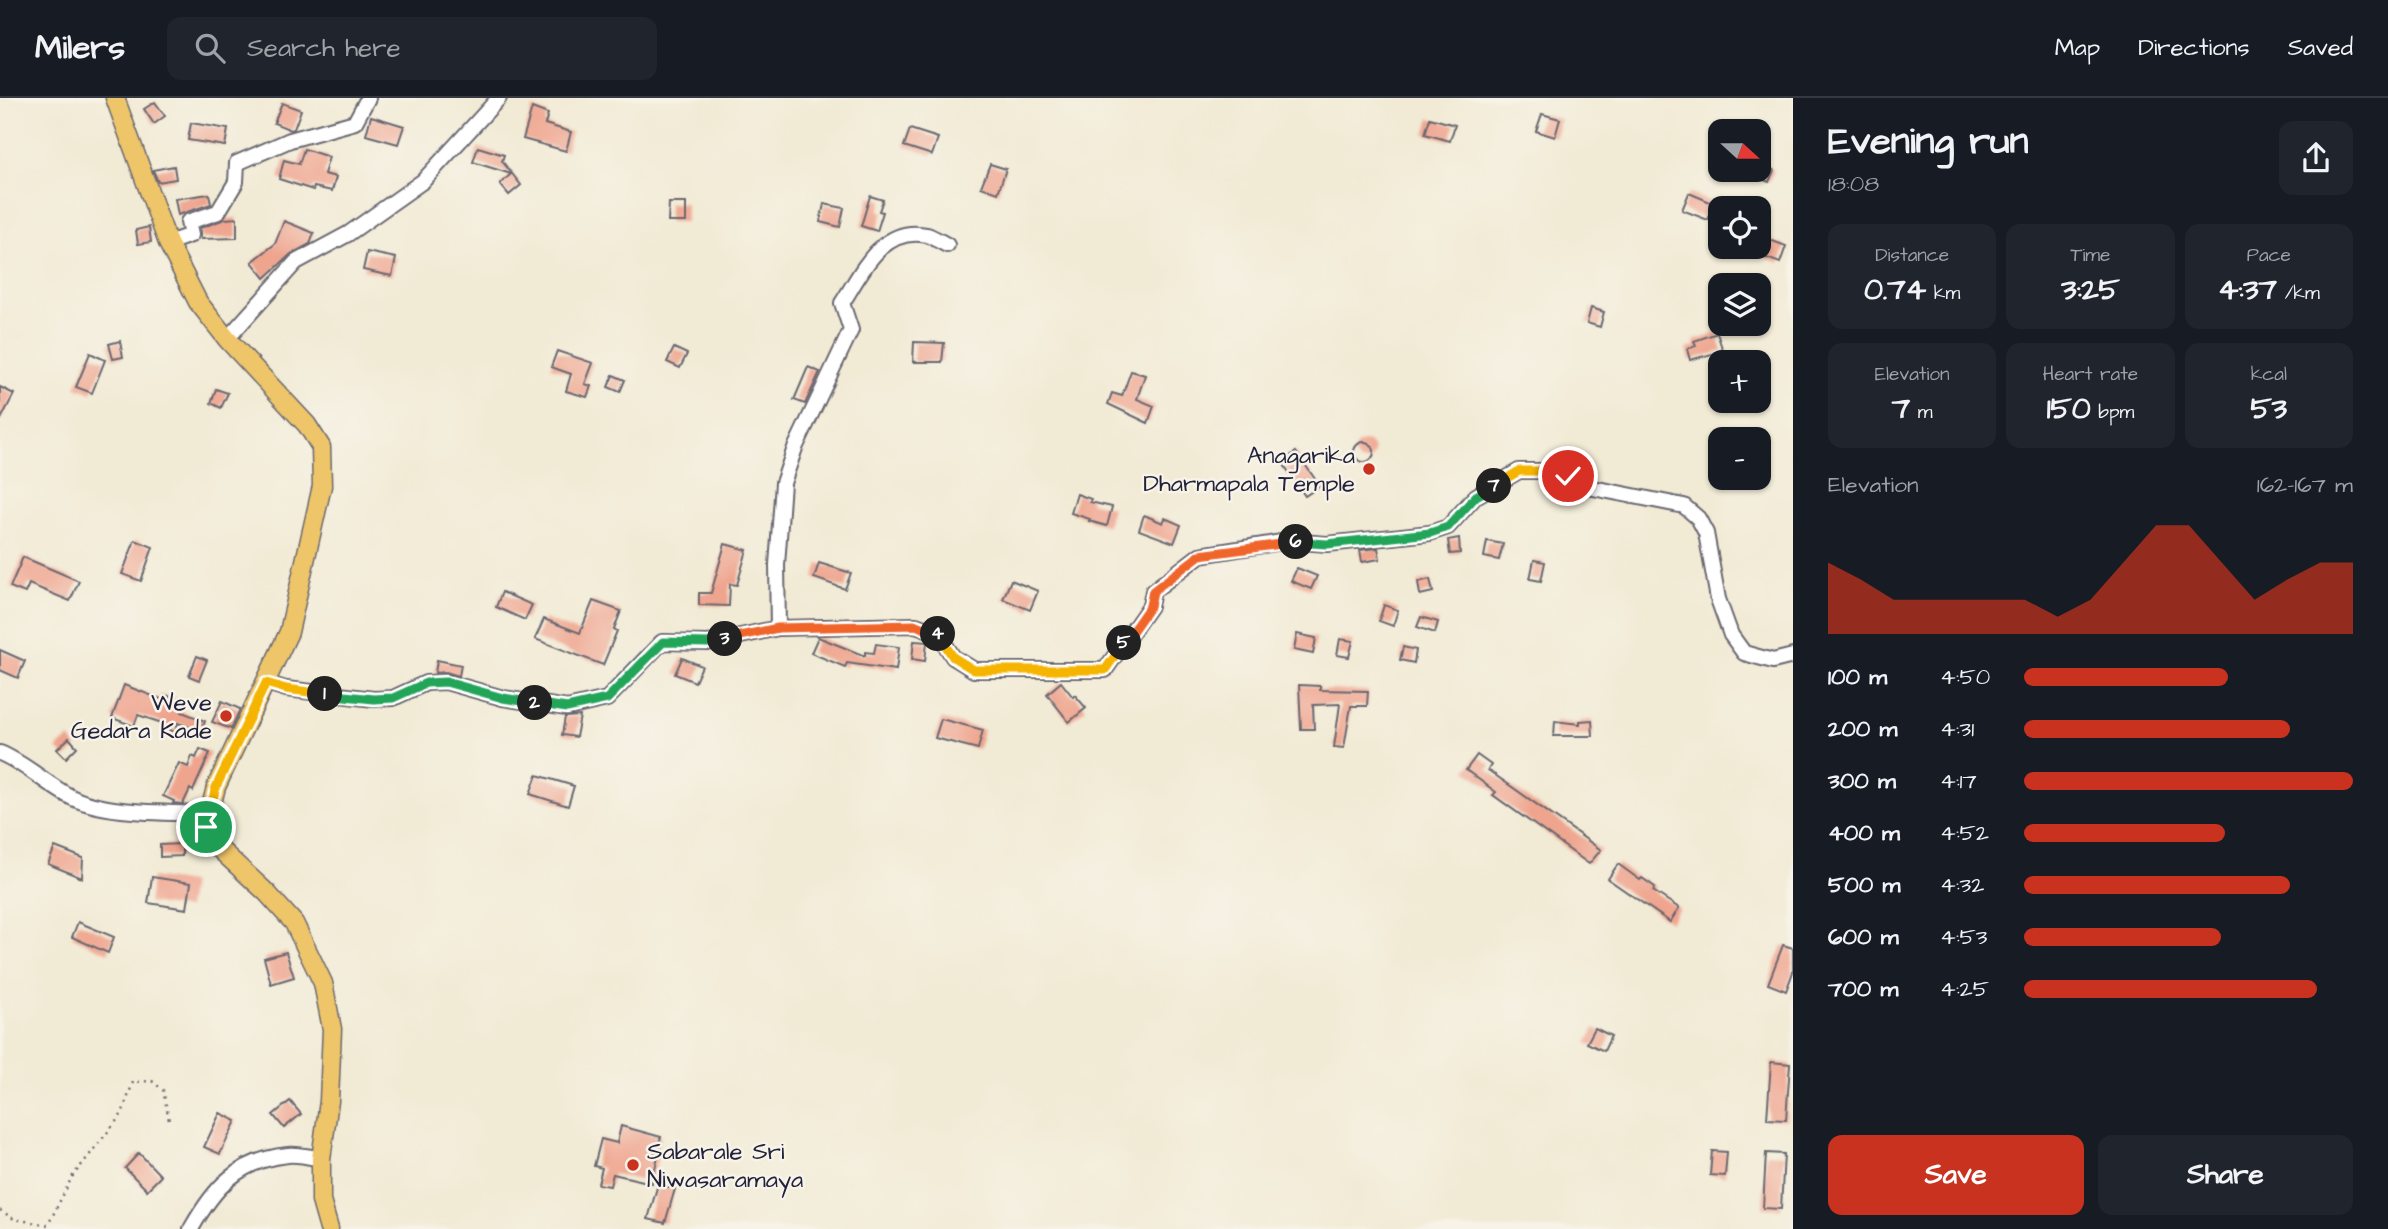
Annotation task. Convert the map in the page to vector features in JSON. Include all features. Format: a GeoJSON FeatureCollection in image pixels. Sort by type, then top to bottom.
{"type":"FeatureCollection","features":[{"type":"Feature","properties":{"kind":"main road"},"geometry":{"type":"LineString","coordinates":[[115,98],[168,243],[198,302],[227,339],[307,425],[321,447],[322,486],[289,632],[216,787],[206,827],[214,844],[267,892],[294,923],[323,983],[332,1029],[329,1101],[321,1159],[321,1201],[329,1229]]}},
{"type":"Feature","properties":{"kind":"street"},"geometry":{"type":"LineString","coordinates":[[168,243],[191,235],[187,222],[218,212],[236,182],[237,163],[290,140],[355,122],[368,98]]}},
{"type":"Feature","properties":{"kind":"street"},"geometry":{"type":"LineString","coordinates":[[227,339],[296,262],[348,234],[423,181],[499,98]]}},
{"type":"Feature","properties":{"kind":"street"},"geometry":{"type":"LineString","coordinates":[[778,628],[777,565],[783,483],[794,448],[851,330],[842,303],[877,249],[900,234],[927,235],[947,245]]}},
{"type":"Feature","properties":{"kind":"street"},"geometry":{"type":"LineString","coordinates":[[266,683],[286,689],[374,699],[393,698],[426,683],[446,682],[503,698],[567,708],[607,699],[663,642],[708,643],[778,628],[916,625],[937,634],[953,657],[974,670],[1105,670],[1150,606],[1153,591],[1200,555],[1288,541],[1327,544],[1430,533],[1448,527],[1476,496],[1519,471],[1542,471],[1568,476],[1593,488],[1684,506],[1698,518],[1706,533],[1718,599],[1731,635],[1744,653],[1773,661],[1793,656]]}},
{"type":"Feature","properties":{"kind":"street"},"geometry":{"type":"LineString","coordinates":[[0,753],[20,761],[71,797],[116,810],[209,814]]}},
{"type":"Feature","properties":{"kind":"street"},"geometry":{"type":"LineString","coordinates":[[191,1229],[207,1201],[242,1167],[289,1154],[321,1159]]}},
{"type":"Feature","properties":{"kind":"path"},"geometry":{"type":"LineString","coordinates":[[0,1210],[14,1219],[48,1224],[72,1177],[122,1114],[133,1082],[152,1081],[163,1090],[169,1120]]}},
{"type":"Feature","properties":{"kind":"building"},"geometry":{"type":"Polygon","coordinates":[[[155,102],[165,116],[154,124],[144,109],[155,102]]]}},
{"type":"Feature","properties":{"kind":"building"},"geometry":{"type":"Polygon","coordinates":[[[282,103],[301,110],[294,129],[274,123],[282,103]]]}},
{"type":"Feature","properties":{"kind":"building"},"geometry":{"type":"Polygon","coordinates":[[[532,108],[548,114],[545,124],[571,132],[566,151],[523,139],[532,108]]]}},
{"type":"Feature","properties":{"kind":"building"},"geometry":{"type":"Polygon","coordinates":[[[1542,114],[1560,119],[1555,137],[1536,131],[1542,114]]]}},
{"type":"Feature","properties":{"kind":"building"},"geometry":{"type":"Polygon","coordinates":[[[371,116],[404,126],[398,144],[366,135],[371,116]]]}},
{"type":"Feature","properties":{"kind":"building"},"geometry":{"type":"Polygon","coordinates":[[[1430,118],[1455,125],[1450,141],[1425,134],[1430,118]]]}},
{"type":"Feature","properties":{"kind":"building"},"geometry":{"type":"Polygon","coordinates":[[[191,123],[228,129],[225,146],[188,140],[191,123]]]}},
{"type":"Feature","properties":{"kind":"building"},"geometry":{"type":"Polygon","coordinates":[[[910,129],[938,138],[932,155],[904,146],[910,129]]]}},
{"type":"Feature","properties":{"kind":"building"},"geometry":{"type":"Polygon","coordinates":[[[478,147],[504,155],[502,161],[521,185],[509,195],[500,184],[511,174],[473,162],[478,147]]]}},
{"type":"Feature","properties":{"kind":"building"},"geometry":{"type":"Polygon","coordinates":[[[304,149],[329,157],[324,174],[336,177],[332,191],[314,187],[313,190],[279,179],[284,160],[299,164],[304,149]]]}},
{"type":"Feature","properties":{"kind":"building"},"geometry":{"type":"Polygon","coordinates":[[[990,164],[1006,169],[998,193],[981,187],[990,164]]]}},
{"type":"Feature","properties":{"kind":"building"},"geometry":{"type":"Polygon","coordinates":[[[174,166],[176,179],[158,182],[153,170],[174,166]]]}},
{"type":"Feature","properties":{"kind":"building"},"geometry":{"type":"Polygon","coordinates":[[[1689,193],[1708,201],[1708,220],[1682,210],[1689,193]]]}},
{"type":"Feature","properties":{"kind":"building"},"geometry":{"type":"Polygon","coordinates":[[[209,194],[211,204],[178,215],[175,199],[209,194]]]}},
{"type":"Feature","properties":{"kind":"building"},"geometry":{"type":"Polygon","coordinates":[[[870,196],[883,200],[879,211],[883,212],[877,231],[861,226],[870,196]]]}},
{"type":"Feature","properties":{"kind":"building"},"geometry":{"type":"Polygon","coordinates":[[[669,203],[686,203],[686,222],[668,222],[669,203]]]}},
{"type":"Feature","properties":{"kind":"building"},"geometry":{"type":"Polygon","coordinates":[[[824,204],[844,208],[840,227],[820,222],[824,204]]]}},
{"type":"Feature","properties":{"kind":"building"},"geometry":{"type":"Polygon","coordinates":[[[237,218],[237,238],[201,239],[200,228],[225,219],[237,218]]]}},
{"type":"Feature","properties":{"kind":"building"},"geometry":{"type":"Polygon","coordinates":[[[284,221],[314,233],[310,244],[291,254],[265,278],[252,262],[275,244],[284,221]]]}},
{"type":"Feature","properties":{"kind":"building"},"geometry":{"type":"Polygon","coordinates":[[[149,227],[151,242],[138,244],[136,230],[149,227]]]}},
{"type":"Feature","properties":{"kind":"building"},"geometry":{"type":"Polygon","coordinates":[[[1771,240],[1786,246],[1780,263],[1769,259],[1771,240]]]}},
{"type":"Feature","properties":{"kind":"building"},"geometry":{"type":"Polygon","coordinates":[[[367,252],[396,258],[392,276],[363,270],[367,252]]]}},
{"type":"Feature","properties":{"kind":"building"},"geometry":{"type":"Polygon","coordinates":[[[1591,308],[1604,312],[1600,327],[1587,323],[1591,308]]]}},
{"type":"Feature","properties":{"kind":"building"},"geometry":{"type":"Polygon","coordinates":[[[1718,336],[1723,350],[1708,350],[1708,355],[1690,360],[1687,349],[1696,346],[1694,341],[1718,336]]]}},
{"type":"Feature","properties":{"kind":"building"},"geometry":{"type":"Polygon","coordinates":[[[120,341],[123,357],[113,359],[109,344],[120,341]]]}},
{"type":"Feature","properties":{"kind":"building"},"geometry":{"type":"Polygon","coordinates":[[[914,342],[944,343],[942,362],[913,362],[914,342]]]}},
{"type":"Feature","properties":{"kind":"building"},"geometry":{"type":"Polygon","coordinates":[[[674,348],[687,354],[680,368],[667,362],[674,348]]]}},
{"type":"Feature","properties":{"kind":"building"},"geometry":{"type":"Polygon","coordinates":[[[557,351],[593,363],[585,384],[591,386],[587,397],[566,391],[571,374],[551,367],[557,351]]]}},
{"type":"Feature","properties":{"kind":"building"},"geometry":{"type":"Polygon","coordinates":[[[90,353],[105,360],[92,393],[76,387],[90,353]]]}},
{"type":"Feature","properties":{"kind":"building"},"geometry":{"type":"Polygon","coordinates":[[[808,367],[820,372],[805,404],[794,400],[808,367]]]}},
{"type":"Feature","properties":{"kind":"building"},"geometry":{"type":"Polygon","coordinates":[[[1131,371],[1145,375],[1137,399],[1154,406],[1148,423],[1108,404],[1112,393],[1122,396],[1131,371]]]}},
{"type":"Feature","properties":{"kind":"building"},"geometry":{"type":"Polygon","coordinates":[[[613,375],[625,380],[620,392],[608,387],[613,375]]]}},
{"type":"Feature","properties":{"kind":"building"},"geometry":{"type":"Polygon","coordinates":[[[0,387],[14,394],[0,421],[0,387]]]}},
{"type":"Feature","properties":{"kind":"building"},"geometry":{"type":"Polygon","coordinates":[[[216,389],[228,393],[221,408],[211,403],[216,389]]]}},
{"type":"Feature","properties":{"kind":"building"},"geometry":{"type":"Polygon","coordinates":[[[1364,442],[1371,445],[1374,452],[1371,459],[1364,462],[1357,459],[1354,452],[1357,445],[1364,442]]]}},
{"type":"Feature","properties":{"kind":"building"},"geometry":{"type":"Polygon","coordinates":[[[1296,452],[1320,486],[1305,496],[1282,462],[1296,452]]]}},
{"type":"Feature","properties":{"kind":"building"},"geometry":{"type":"Polygon","coordinates":[[[1077,494],[1091,499],[1090,502],[1112,507],[1107,526],[1071,513],[1077,494]]]}},
{"type":"Feature","properties":{"kind":"building"},"geometry":{"type":"Polygon","coordinates":[[[1144,515],[1163,523],[1165,518],[1181,525],[1174,543],[1139,530],[1144,515]]]}},
{"type":"Feature","properties":{"kind":"building"},"geometry":{"type":"Polygon","coordinates":[[[1459,538],[1460,553],[1450,554],[1448,540],[1459,538]]]}},
{"type":"Feature","properties":{"kind":"building"},"geometry":{"type":"Polygon","coordinates":[[[135,540],[153,547],[141,581],[122,574],[135,540]]]}},
{"type":"Feature","properties":{"kind":"building"},"geometry":{"type":"Polygon","coordinates":[[[1487,541],[1503,544],[1499,560],[1484,557],[1487,541]]]}},
{"type":"Feature","properties":{"kind":"building"},"geometry":{"type":"Polygon","coordinates":[[[725,544],[747,550],[737,585],[730,584],[729,606],[699,605],[699,593],[711,593],[725,544]]]}},
{"type":"Feature","properties":{"kind":"building"},"geometry":{"type":"Polygon","coordinates":[[[1378,548],[1380,559],[1362,562],[1360,550],[1378,548]]]}},
{"type":"Feature","properties":{"kind":"building"},"geometry":{"type":"Polygon","coordinates":[[[23,557],[79,581],[70,601],[29,584],[25,593],[10,587],[23,557]]]}},
{"type":"Feature","properties":{"kind":"building"},"geometry":{"type":"Polygon","coordinates":[[[1534,560],[1545,562],[1541,581],[1530,579],[1534,560]]]}},
{"type":"Feature","properties":{"kind":"building"},"geometry":{"type":"Polygon","coordinates":[[[819,563],[851,573],[845,589],[814,578],[819,563]]]}},
{"type":"Feature","properties":{"kind":"building"},"geometry":{"type":"Polygon","coordinates":[[[1297,568],[1317,576],[1311,589],[1291,581],[1297,568]]]}},
{"type":"Feature","properties":{"kind":"building"},"geometry":{"type":"Polygon","coordinates":[[[1430,579],[1433,592],[1420,595],[1418,582],[1430,579]]]}},
{"type":"Feature","properties":{"kind":"building"},"geometry":{"type":"Polygon","coordinates":[[[1011,580],[1038,591],[1030,610],[1003,599],[1011,580]]]}},
{"type":"Feature","properties":{"kind":"building"},"geometry":{"type":"Polygon","coordinates":[[[502,592],[532,605],[525,620],[496,607],[502,592]]]}},
{"type":"Feature","properties":{"kind":"building"},"geometry":{"type":"Polygon","coordinates":[[[593,601],[621,611],[614,629],[617,631],[603,665],[535,639],[544,619],[580,633],[593,601]]]}},
{"type":"Feature","properties":{"kind":"building"},"geometry":{"type":"Polygon","coordinates":[[[1384,605],[1398,610],[1393,626],[1379,621],[1384,605]]]}},
{"type":"Feature","properties":{"kind":"building"},"geometry":{"type":"Polygon","coordinates":[[[1421,617],[1438,622],[1435,633],[1417,627],[1421,617]]]}},
{"type":"Feature","properties":{"kind":"building"},"geometry":{"type":"Polygon","coordinates":[[[1297,634],[1316,638],[1313,654],[1294,650],[1297,634]]]}},
{"type":"Feature","properties":{"kind":"building"},"geometry":{"type":"Polygon","coordinates":[[[818,637],[865,656],[865,652],[874,653],[876,644],[899,647],[896,670],[847,663],[845,667],[811,653],[818,637]]]}},
{"type":"Feature","properties":{"kind":"building"},"geometry":{"type":"Polygon","coordinates":[[[1340,639],[1353,641],[1349,657],[1337,655],[1340,639]]]}},
{"type":"Feature","properties":{"kind":"building"},"geometry":{"type":"Polygon","coordinates":[[[914,641],[927,642],[925,661],[912,659],[914,641]]]}},
{"type":"Feature","properties":{"kind":"building"},"geometry":{"type":"Polygon","coordinates":[[[1403,647],[1416,650],[1414,663],[1400,660],[1403,647]]]}},
{"type":"Feature","properties":{"kind":"building"},"geometry":{"type":"Polygon","coordinates":[[[0,650],[25,661],[18,678],[0,670],[0,650]]]}},
{"type":"Feature","properties":{"kind":"building"},"geometry":{"type":"Polygon","coordinates":[[[197,656],[207,660],[199,680],[189,676],[197,656]]]}},
{"type":"Feature","properties":{"kind":"building"},"geometry":{"type":"Polygon","coordinates":[[[682,658],[702,666],[695,682],[675,674],[682,658]]]}},
{"type":"Feature","properties":{"kind":"building"},"geometry":{"type":"Polygon","coordinates":[[[437,660],[461,665],[459,676],[446,672],[435,673],[437,660]]]}},
{"type":"Feature","properties":{"kind":"building"},"geometry":{"type":"Polygon","coordinates":[[[1061,682],[1086,708],[1069,722],[1047,694],[1061,682]]]}},
{"type":"Feature","properties":{"kind":"building"},"geometry":{"type":"Polygon","coordinates":[[[124,685],[163,700],[165,695],[177,699],[175,703],[184,706],[182,712],[205,721],[201,731],[178,723],[175,732],[164,728],[165,724],[138,715],[134,726],[112,718],[124,685]]]}},
{"type":"Feature","properties":{"kind":"building"},"geometry":{"type":"Polygon","coordinates":[[[1299,685],[1320,686],[1320,690],[1368,691],[1367,706],[1351,706],[1344,748],[1334,747],[1340,704],[1313,705],[1314,729],[1301,729],[1299,685]]]}},
{"type":"Feature","properties":{"kind":"building","name":"Weve Gedara Kade"},"geometry":{"type":"Polygon","coordinates":[[[222,701],[240,709],[231,729],[212,722],[222,701]]]}},
{"type":"Feature","properties":{"kind":"building"},"geometry":{"type":"Polygon","coordinates":[[[580,716],[576,737],[562,735],[565,717],[580,716]]]}},
{"type":"Feature","properties":{"kind":"building"},"geometry":{"type":"Polygon","coordinates":[[[941,719],[983,730],[978,749],[935,738],[941,719]]]}},
{"type":"Feature","properties":{"kind":"building"},"geometry":{"type":"Polygon","coordinates":[[[1592,720],[1593,736],[1554,736],[1555,721],[1580,724],[1580,721],[1592,720]]]}},
{"type":"Feature","properties":{"kind":"building"},"geometry":{"type":"Polygon","coordinates":[[[69,738],[77,747],[66,758],[57,749],[69,738]]]}},
{"type":"Feature","properties":{"kind":"building"},"geometry":{"type":"Polygon","coordinates":[[[200,749],[210,753],[193,791],[190,789],[183,804],[173,803],[174,801],[163,796],[179,763],[188,767],[192,756],[196,758],[200,749]]]}},
{"type":"Feature","properties":{"kind":"building"},"geometry":{"type":"Polygon","coordinates":[[[1477,755],[1491,765],[1488,770],[1601,850],[1589,864],[1493,795],[1496,792],[1466,770],[1477,755]]]}},
{"type":"Feature","properties":{"kind":"building"},"geometry":{"type":"Polygon","coordinates":[[[537,775],[574,786],[568,806],[530,794],[537,775]]]}},
{"type":"Feature","properties":{"kind":"building"},"geometry":{"type":"Polygon","coordinates":[[[182,844],[182,856],[160,857],[160,845],[182,844]]]}},
{"type":"Feature","properties":{"kind":"building"},"geometry":{"type":"Polygon","coordinates":[[[55,847],[83,858],[82,878],[48,864],[55,847]]]}},
{"type":"Feature","properties":{"kind":"building"},"geometry":{"type":"Polygon","coordinates":[[[1618,864],[1655,887],[1653,891],[1679,908],[1670,922],[1608,879],[1618,864]]]}},
{"type":"Feature","properties":{"kind":"building"},"geometry":{"type":"Polygon","coordinates":[[[152,877],[191,883],[187,909],[148,903],[152,877]]]}},
{"type":"Feature","properties":{"kind":"building"},"geometry":{"type":"Polygon","coordinates":[[[78,922],[114,937],[108,953],[72,937],[78,922]]]}},
{"type":"Feature","properties":{"kind":"building"},"geometry":{"type":"Polygon","coordinates":[[[1783,945],[1793,948],[1793,972],[1786,991],[1768,984],[1783,945]]]}},
{"type":"Feature","properties":{"kind":"building"},"geometry":{"type":"Polygon","coordinates":[[[286,952],[294,977],[271,984],[264,958],[286,952]]]}},
{"type":"Feature","properties":{"kind":"building"},"geometry":{"type":"Polygon","coordinates":[[[1595,1028],[1611,1036],[1604,1051],[1587,1043],[1595,1028]]]}},
{"type":"Feature","properties":{"kind":"building"},"geometry":{"type":"Polygon","coordinates":[[[1771,1062],[1790,1064],[1786,1120],[1767,1119],[1771,1062]]]}},
{"type":"Feature","properties":{"kind":"building"},"geometry":{"type":"Polygon","coordinates":[[[290,1101],[301,1114],[284,1128],[273,1115],[290,1101]]]}},
{"type":"Feature","properties":{"kind":"building"},"geometry":{"type":"Polygon","coordinates":[[[220,1113],[236,1121],[220,1154],[204,1147],[220,1113]]]}},
{"type":"Feature","properties":{"kind":"building"},"geometry":{"type":"Polygon","coordinates":[[[621,1126],[661,1137],[655,1155],[658,1156],[652,1183],[613,1174],[610,1186],[598,1184],[602,1168],[594,1166],[601,1139],[617,1143],[621,1126]]]}},
{"type":"Feature","properties":{"kind":"building"},"geometry":{"type":"Polygon","coordinates":[[[1712,1151],[1727,1152],[1725,1176],[1710,1175],[1712,1151]]]}},
{"type":"Feature","properties":{"kind":"building"},"geometry":{"type":"Polygon","coordinates":[[[139,1153],[161,1176],[147,1190],[125,1168],[139,1153]]]}},
{"type":"Feature","properties":{"kind":"building"},"geometry":{"type":"Polygon","coordinates":[[[1766,1153],[1784,1154],[1781,1209],[1763,1208],[1766,1153]]]}},
{"type":"Feature","properties":{"kind":"building"},"geometry":{"type":"Polygon","coordinates":[[[658,1184],[675,1189],[665,1223],[648,1219],[658,1184]]]}},
{"type":"Feature","properties":{"kind":"place","name":"Anagarika Dharmapala Temple"},"geometry":{"type":"Point","coordinates":[1369,469]}},
{"type":"Feature","properties":{"kind":"place","name":"Weve Gedara Kade"},"geometry":{"type":"Point","coordinates":[226,716]}},
{"type":"Feature","properties":{"kind":"place","name":"Sabarale Sri Niwasaramaya"},"geometry":{"type":"Point","coordinates":[633,1165]}},
{"type":"Feature","properties":{"kind":"route"},"geometry":{"type":"LineString","coordinates":[[206,827],[216,787],[266,683],[286,689],[374,699],[393,698],[426,683],[446,682],[503,698],[567,708],[607,699],[663,642],[708,643],[778,628],[916,625],[937,634],[953,657],[974,670],[1105,670],[1150,606],[1153,591],[1200,555],[1288,541],[1327,544],[1430,533],[1448,527],[1476,496],[1519,471],[1542,471],[1568,476]]}}]}
